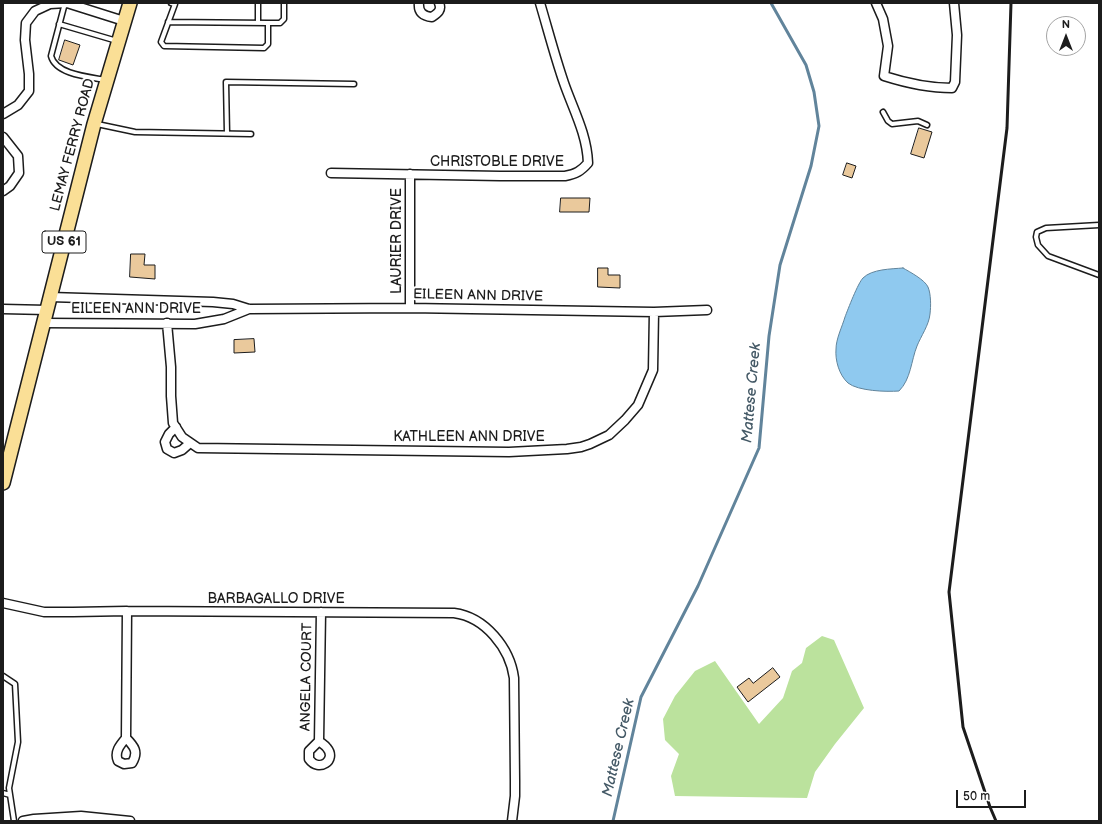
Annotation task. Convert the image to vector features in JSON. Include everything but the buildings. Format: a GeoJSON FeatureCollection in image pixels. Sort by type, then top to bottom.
{"type":"FeatureCollection","features":[{"type":"Feature","properties":{"kind":"main road","name":"LEMAY FERRY ROAD"},"geometry":{"type":"LineString","coordinates":[[3,483],[94,124],[130,3]]}},
{"type":"Feature","properties":{"kind":"street"},"geometry":{"type":"LineString","coordinates":[[3,114],[18,104],[29,91],[29,74],[25,40],[26,23],[35,11],[50,4],[64,3],[124,21]]}},
{"type":"Feature","properties":{"kind":"street"},"geometry":{"type":"LineString","coordinates":[[418,3],[421,13],[425,17],[432,17],[439,12],[439,3]]}},
{"type":"Feature","properties":{"kind":"street","name":"CHRISTOBLE DRIVE"},"geometry":{"type":"LineString","coordinates":[[331,173],[565,176],[582,170],[588,162],[588,151],[583,131],[564,83],[540,3]]}},
{"type":"Feature","properties":{"kind":"street"},"geometry":{"type":"LineString","coordinates":[[876,3],[883,19],[888,46],[884,76],[907,84],[952,88],[954,82],[957,36],[954,3]]}},
{"type":"Feature","properties":{"kind":"street"},"geometry":{"type":"LineString","coordinates":[[3,137],[18,156],[19,173],[10,186],[3,191]]}},
{"type":"Feature","properties":{"kind":"street","name":"LAURIER DRIVE"},"geometry":{"type":"LineString","coordinates":[[410,174],[410,308]]}},
{"type":"Feature","properties":{"kind":"street","name":"EILEEN ANN DRIVE"},"geometry":{"type":"LineString","coordinates":[[50,298],[213,302],[233,304],[249,309],[410,308],[654,312],[707,310]]}},
{"type":"Feature","properties":{"kind":"street","name":"EILEEN ANN DRIVE"},"geometry":{"type":"LineString","coordinates":[[3,309],[45,317],[196,324],[224,320],[249,309]]}},
{"type":"Feature","properties":{"kind":"street","name":"KATHLEEN ANN DRIVE"},"geometry":{"type":"LineString","coordinates":[[190,443],[198,448],[509,452],[581,447],[609,435],[638,405],[653,370],[654,312]]}},
{"type":"Feature","properties":{"kind":"street"},"geometry":{"type":"LineString","coordinates":[[167,323],[171,367],[170,396],[173,423],[182,437],[190,443],[182,450],[174,453],[167,449],[165,442],[169,434],[176,428]]}},
{"type":"Feature","properties":{"kind":"street","name":"BARBAGALLO DRIVE"},"geometry":{"type":"LineString","coordinates":[[3,603],[44,612],[127,611],[454,613],[464,614],[476,619],[501,644],[513,667],[515,796],[512,821]]}},
{"type":"Feature","properties":{"kind":"street"},"geometry":{"type":"LineString","coordinates":[[126,738],[127,611]]}},
{"type":"Feature","properties":{"kind":"street","name":"ANGELA COURT"},"geometry":{"type":"LineString","coordinates":[[319,741],[321,612]]}},
{"type":"Feature","properties":{"kind":"street"},"geometry":{"type":"LineString","coordinates":[[23,821],[34,818],[81,816],[127,821]]}},
{"type":"Feature","properties":{"kind":"lane"},"geometry":{"type":"LineString","coordinates":[[64,3],[51,56],[54,64],[69,73],[107,80]]}},
{"type":"Feature","properties":{"kind":"lane"},"geometry":{"type":"LineString","coordinates":[[173,3],[161,42],[164,46],[264,48],[268,44],[268,23]]}},
{"type":"Feature","properties":{"kind":"lane"},"geometry":{"type":"LineString","coordinates":[[258,3],[258,23]]}},
{"type":"Feature","properties":{"kind":"lane"},"geometry":{"type":"LineString","coordinates":[[168,22],[280,23],[284,19],[284,3]]}},
{"type":"Feature","properties":{"kind":"lane"},"geometry":{"type":"LineString","coordinates":[[59,24],[118,41]]}},
{"type":"Feature","properties":{"kind":"lane"},"geometry":{"type":"LineString","coordinates":[[227,133],[226,82],[354,84]]}},
{"type":"Feature","properties":{"kind":"lane"},"geometry":{"type":"LineString","coordinates":[[883,112],[888,121],[892,124],[918,121],[927,125]]}},
{"type":"Feature","properties":{"kind":"lane"},"geometry":{"type":"LineString","coordinates":[[94,124],[135,132],[251,134]]}},
{"type":"Feature","properties":{"kind":"lane"},"geometry":{"type":"LineString","coordinates":[[1099,224],[1046,228],[1037,232],[1036,237],[1038,245],[1048,256],[1099,275]]}},
{"type":"Feature","properties":{"kind":"lane"},"geometry":{"type":"LineString","coordinates":[[3,676],[15,684],[18,742],[9,788],[14,821]]}},
{"type":"Feature","properties":{"kind":"lane"},"geometry":{"type":"LineString","coordinates":[[3,793],[10,795]]}},
{"type":"Feature","properties":{"kind":"green space"},"geometry":{"type":"Polygon","coordinates":[[[822,636],[834,640],[864,708],[815,772],[807,798],[675,796],[671,776],[679,754],[665,740],[663,719],[675,696],[695,671],[715,661],[759,724],[783,698],[792,671],[802,663],[806,648],[822,636]]]}},
{"type":"Feature","properties":{"kind":"water"},"geometry":{"type":"Polygon","coordinates":[[[903,268],[917,276],[926,284],[929,290],[930,300],[930,314],[928,322],[917,346],[906,381],[899,391],[858,388],[845,380],[840,372],[837,362],[836,345],[845,317],[853,296],[863,278],[871,273],[882,270],[903,268]]]}},
{"type":"Feature","properties":{"kind":"waterway","name":"Mattese Creek"},"geometry":{"type":"LineString","coordinates":[[613,821],[641,697],[698,586],[759,448],[769,336],[780,265],[811,166],[819,126],[814,92],[806,65],[771,3]]}},
{"type":"Feature","properties":{"kind":"railway"},"geometry":{"type":"LineString","coordinates":[[996,821],[963,727],[949,592],[1007,128],[1011,3]]}}]}
